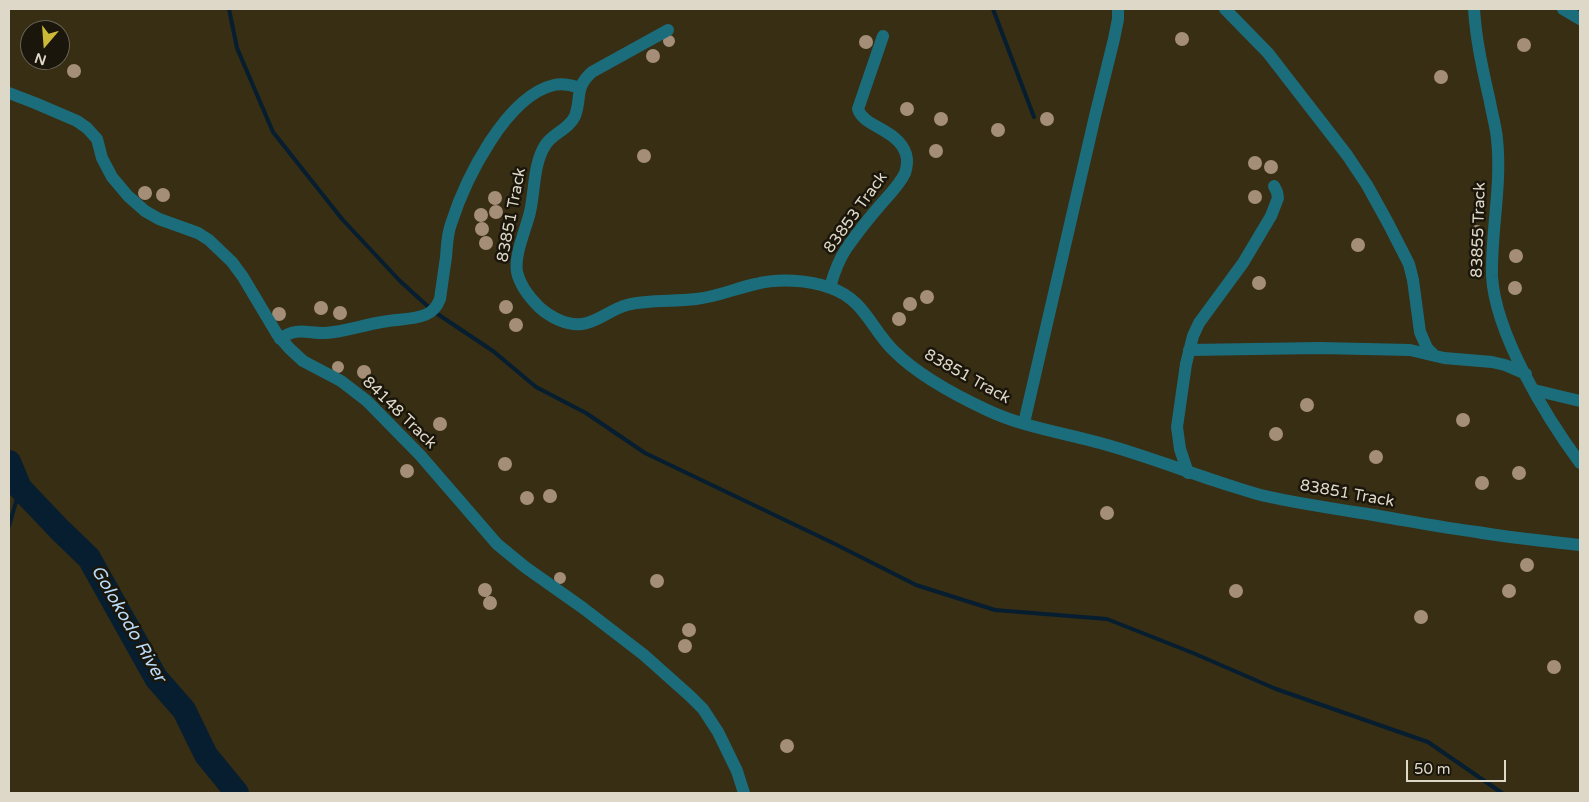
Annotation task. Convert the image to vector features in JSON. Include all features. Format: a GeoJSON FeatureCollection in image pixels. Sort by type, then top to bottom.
{"type":"FeatureCollection","features":[{"type":"Feature","properties":{"kind":"street"},"geometry":{"type":"LineString","coordinates":[[1024,423],[1114,39],[1118,9]]}},
{"type":"Feature","properties":{"kind":"street"},"geometry":{"type":"LineString","coordinates":[[1225,9],[1268,53],[1356,167],[1409,264],[1420,332],[1427,348],[1435,356]]}},
{"type":"Feature","properties":{"kind":"street","name":"83855 Track"},"geometry":{"type":"LineString","coordinates":[[1474,9],[1479,52],[1497,138],[1498,165],[1492,276],[1495,299],[1501,322],[1534,390],[1580,463]]}},
{"type":"Feature","properties":{"kind":"street"},"geometry":{"type":"LineString","coordinates":[[1564,9],[1580,19]]}},
{"type":"Feature","properties":{"kind":"street"},"geometry":{"type":"LineString","coordinates":[[280,339],[288,333],[296,331],[324,333],[340,331],[382,322],[425,316],[433,311],[440,299],[451,224],[479,160],[500,125],[517,106],[544,88],[555,84],[568,84],[580,88],[583,80],[592,72],[668,30]]}},
{"type":"Feature","properties":{"kind":"street","name":"83853 Track"},"geometry":{"type":"LineString","coordinates":[[830,287],[835,268],[845,250],[861,227],[899,183],[907,168],[906,154],[900,143],[859,114],[858,109],[883,36]]}},
{"type":"Feature","properties":{"kind":"street","name":"83851 Track"},"geometry":{"type":"LineString","coordinates":[[580,88],[575,116],[569,125],[553,136],[542,152],[516,268],[520,282],[527,294],[546,312],[566,324],[581,325],[592,322],[614,309],[628,305],[710,297],[758,283],[789,280],[830,287],[844,294],[858,305],[893,350],[919,372],[989,411],[1024,423],[1111,446],[1262,496],[1478,533],[1580,545]]}},
{"type":"Feature","properties":{"kind":"street","name":"84148 Track"},"geometry":{"type":"LineString","coordinates":[[9,93],[35,102],[77,121],[87,128],[97,139],[102,158],[112,177],[128,196],[145,211],[159,219],[198,233],[209,240],[232,262],[243,277],[280,339],[303,361],[341,381],[367,401],[420,455],[497,544],[644,655],[690,696],[718,732],[737,770],[744,793]]}},
{"type":"Feature","properties":{"kind":"street"},"geometry":{"type":"LineString","coordinates":[[1188,472],[1180,449],[1177,427],[1189,350],[1193,336],[1199,323],[1243,263],[1271,216],[1278,198],[1274,186]]}},
{"type":"Feature","properties":{"kind":"street"},"geometry":{"type":"LineString","coordinates":[[1189,350],[1356,348],[1410,350],[1435,356],[1492,362],[1526,374]]}},
{"type":"Feature","properties":{"kind":"street"},"geometry":{"type":"LineString","coordinates":[[1534,390],[1580,401]]}},
{"type":"Feature","properties":{"kind":"building"},"geometry":{"type":"Polygon","coordinates":[[[1182,32],[1187,34],[1189,39],[1187,44],[1182,46],[1177,44],[1175,39],[1177,34],[1182,32]]]}},
{"type":"Feature","properties":{"kind":"building"},"geometry":{"type":"Polygon","coordinates":[[[671,35],[674,36],[674,46],[667,47],[664,46],[663,39],[664,36],[671,35]]]}},
{"type":"Feature","properties":{"kind":"building"},"geometry":{"type":"Polygon","coordinates":[[[866,35],[871,37],[873,42],[871,47],[866,49],[861,47],[859,42],[861,37],[866,35]]]}},
{"type":"Feature","properties":{"kind":"building"},"geometry":{"type":"Polygon","coordinates":[[[1524,38],[1529,40],[1531,45],[1529,50],[1524,52],[1519,50],[1517,45],[1519,40],[1524,38]]]}},
{"type":"Feature","properties":{"kind":"building"},"geometry":{"type":"Polygon","coordinates":[[[653,49],[658,51],[660,56],[658,61],[653,63],[648,61],[646,56],[648,51],[653,49]]]}},
{"type":"Feature","properties":{"kind":"building"},"geometry":{"type":"Polygon","coordinates":[[[74,64],[80,68],[79,76],[74,78],[69,76],[67,71],[70,70],[70,66],[74,64]]]}},
{"type":"Feature","properties":{"kind":"building"},"geometry":{"type":"Polygon","coordinates":[[[1441,70],[1446,72],[1448,77],[1446,82],[1441,84],[1436,82],[1434,77],[1436,72],[1441,70]]]}},
{"type":"Feature","properties":{"kind":"building"},"geometry":{"type":"Polygon","coordinates":[[[907,102],[912,104],[914,109],[912,114],[907,116],[902,114],[900,109],[902,104],[907,102]]]}},
{"type":"Feature","properties":{"kind":"building"},"geometry":{"type":"Polygon","coordinates":[[[941,112],[946,114],[948,119],[946,124],[941,126],[936,124],[934,119],[936,114],[941,112]]]}},
{"type":"Feature","properties":{"kind":"building"},"geometry":{"type":"Polygon","coordinates":[[[1047,112],[1052,114],[1054,119],[1052,124],[1047,126],[1042,124],[1040,119],[1042,114],[1047,112]]]}},
{"type":"Feature","properties":{"kind":"building"},"geometry":{"type":"Polygon","coordinates":[[[998,123],[1003,125],[1005,130],[1003,135],[998,137],[993,135],[991,130],[993,125],[998,123]]]}},
{"type":"Feature","properties":{"kind":"building"},"geometry":{"type":"Polygon","coordinates":[[[936,144],[941,146],[943,151],[941,156],[936,158],[931,156],[929,151],[931,146],[936,144]]]}},
{"type":"Feature","properties":{"kind":"building"},"geometry":{"type":"Polygon","coordinates":[[[644,149],[649,151],[651,156],[649,161],[644,163],[639,161],[637,156],[639,151],[644,149]]]}},
{"type":"Feature","properties":{"kind":"building"},"geometry":{"type":"Polygon","coordinates":[[[1255,156],[1260,158],[1262,163],[1260,168],[1255,170],[1250,168],[1248,163],[1250,158],[1255,156]]]}},
{"type":"Feature","properties":{"kind":"building"},"geometry":{"type":"Polygon","coordinates":[[[1271,160],[1276,162],[1278,167],[1276,172],[1271,174],[1266,172],[1264,167],[1266,162],[1271,160]]]}},
{"type":"Feature","properties":{"kind":"building"},"geometry":{"type":"Polygon","coordinates":[[[145,186],[150,188],[152,193],[150,198],[145,200],[140,198],[138,193],[140,188],[145,186]]]}},
{"type":"Feature","properties":{"kind":"building"},"geometry":{"type":"Polygon","coordinates":[[[163,188],[168,190],[170,195],[168,200],[163,202],[158,200],[156,195],[158,190],[163,188]]]}},
{"type":"Feature","properties":{"kind":"building"},"geometry":{"type":"Polygon","coordinates":[[[1255,190],[1260,192],[1262,197],[1260,202],[1255,204],[1250,202],[1248,197],[1250,192],[1255,190]]]}},
{"type":"Feature","properties":{"kind":"building"},"geometry":{"type":"Polygon","coordinates":[[[495,191],[500,193],[502,198],[500,203],[495,205],[490,203],[488,198],[490,193],[495,191]]]}},
{"type":"Feature","properties":{"kind":"building"},"geometry":{"type":"Polygon","coordinates":[[[496,205],[501,207],[503,212],[501,217],[496,219],[491,217],[489,212],[491,207],[496,205]]]}},
{"type":"Feature","properties":{"kind":"building"},"geometry":{"type":"Polygon","coordinates":[[[481,208],[486,210],[488,215],[486,220],[481,222],[476,220],[474,215],[476,210],[481,208]]]}},
{"type":"Feature","properties":{"kind":"building"},"geometry":{"type":"Polygon","coordinates":[[[482,222],[487,224],[489,229],[487,234],[482,236],[477,234],[475,229],[477,224],[482,222]]]}},
{"type":"Feature","properties":{"kind":"building"},"geometry":{"type":"Polygon","coordinates":[[[1477,225],[1482,227],[1484,232],[1482,237],[1477,239],[1472,237],[1470,232],[1472,227],[1477,225]]]}},
{"type":"Feature","properties":{"kind":"building"},"geometry":{"type":"Polygon","coordinates":[[[486,236],[491,238],[493,243],[491,248],[486,250],[481,248],[479,243],[481,238],[486,236]]]}},
{"type":"Feature","properties":{"kind":"building"},"geometry":{"type":"Polygon","coordinates":[[[1358,238],[1363,240],[1365,245],[1363,250],[1358,252],[1353,250],[1351,245],[1353,240],[1358,238]]]}},
{"type":"Feature","properties":{"kind":"building"},"geometry":{"type":"Polygon","coordinates":[[[1516,249],[1521,251],[1523,256],[1521,261],[1516,263],[1511,261],[1509,256],[1511,251],[1516,249]]]}},
{"type":"Feature","properties":{"kind":"building"},"geometry":{"type":"Polygon","coordinates":[[[1259,276],[1264,278],[1266,283],[1264,288],[1259,290],[1254,288],[1252,283],[1254,278],[1259,276]]]}},
{"type":"Feature","properties":{"kind":"building"},"geometry":{"type":"Polygon","coordinates":[[[1515,281],[1520,283],[1522,288],[1520,293],[1515,295],[1510,293],[1508,288],[1510,283],[1515,281]]]}},
{"type":"Feature","properties":{"kind":"building"},"geometry":{"type":"Polygon","coordinates":[[[927,290],[932,292],[934,297],[932,302],[927,304],[922,302],[920,297],[922,292],[927,290]]]}},
{"type":"Feature","properties":{"kind":"building"},"geometry":{"type":"Polygon","coordinates":[[[910,297],[915,299],[917,304],[915,309],[910,311],[905,309],[903,304],[905,299],[910,297]]]}},
{"type":"Feature","properties":{"kind":"building"},"geometry":{"type":"Polygon","coordinates":[[[506,300],[511,302],[513,307],[511,312],[506,314],[501,312],[499,307],[501,302],[506,300]]]}},
{"type":"Feature","properties":{"kind":"building"},"geometry":{"type":"Polygon","coordinates":[[[321,301],[326,303],[328,308],[326,313],[321,315],[316,313],[314,308],[316,303],[321,301]]]}},
{"type":"Feature","properties":{"kind":"building"},"geometry":{"type":"Polygon","coordinates":[[[340,306],[345,308],[347,313],[345,318],[340,320],[335,318],[333,313],[335,308],[340,306]]]}},
{"type":"Feature","properties":{"kind":"building"},"geometry":{"type":"Polygon","coordinates":[[[279,307],[284,309],[286,314],[284,319],[279,321],[274,319],[272,314],[274,309],[279,307]]]}},
{"type":"Feature","properties":{"kind":"building"},"geometry":{"type":"Polygon","coordinates":[[[899,312],[904,314],[906,319],[904,324],[899,326],[894,324],[892,319],[894,314],[899,312]]]}},
{"type":"Feature","properties":{"kind":"building"},"geometry":{"type":"Polygon","coordinates":[[[516,318],[521,320],[523,325],[521,330],[516,332],[511,330],[509,325],[511,320],[516,318]]]}},
{"type":"Feature","properties":{"kind":"building"},"geometry":{"type":"Polygon","coordinates":[[[336,361],[340,361],[344,367],[340,373],[336,373],[332,369],[332,365],[336,361]]]}},
{"type":"Feature","properties":{"kind":"building"},"geometry":{"type":"Polygon","coordinates":[[[364,365],[369,367],[371,372],[369,377],[364,379],[359,377],[357,372],[359,367],[364,365]]]}},
{"type":"Feature","properties":{"kind":"building"},"geometry":{"type":"Polygon","coordinates":[[[1307,398],[1312,400],[1314,405],[1312,410],[1307,412],[1302,410],[1300,405],[1302,400],[1307,398]]]}},
{"type":"Feature","properties":{"kind":"building"},"geometry":{"type":"Polygon","coordinates":[[[1463,413],[1468,415],[1470,420],[1468,425],[1463,427],[1458,425],[1456,420],[1458,415],[1463,413]]]}},
{"type":"Feature","properties":{"kind":"building"},"geometry":{"type":"Polygon","coordinates":[[[440,417],[445,419],[447,424],[445,429],[440,431],[435,429],[433,424],[435,419],[440,417]]]}},
{"type":"Feature","properties":{"kind":"building"},"geometry":{"type":"Polygon","coordinates":[[[1276,427],[1281,429],[1283,434],[1281,439],[1276,441],[1271,439],[1269,434],[1271,429],[1276,427]]]}},
{"type":"Feature","properties":{"kind":"building"},"geometry":{"type":"Polygon","coordinates":[[[1376,450],[1381,452],[1383,457],[1381,462],[1376,464],[1371,462],[1369,457],[1371,452],[1376,450]]]}},
{"type":"Feature","properties":{"kind":"building"},"geometry":{"type":"Polygon","coordinates":[[[505,457],[510,459],[512,464],[510,469],[505,471],[500,469],[498,464],[500,459],[505,457]]]}},
{"type":"Feature","properties":{"kind":"building"},"geometry":{"type":"Polygon","coordinates":[[[407,464],[412,466],[414,471],[412,476],[407,478],[402,476],[400,471],[402,466],[407,464]]]}},
{"type":"Feature","properties":{"kind":"building"},"geometry":{"type":"Polygon","coordinates":[[[1519,466],[1524,468],[1526,473],[1524,478],[1519,480],[1514,478],[1512,473],[1514,468],[1519,466]]]}},
{"type":"Feature","properties":{"kind":"building"},"geometry":{"type":"Polygon","coordinates":[[[1482,476],[1487,478],[1489,483],[1487,488],[1482,490],[1477,488],[1475,483],[1477,478],[1482,476]]]}},
{"type":"Feature","properties":{"kind":"building"},"geometry":{"type":"Polygon","coordinates":[[[550,489],[555,491],[557,496],[555,501],[550,503],[545,501],[543,496],[545,491],[550,489]]]}},
{"type":"Feature","properties":{"kind":"building"},"geometry":{"type":"Polygon","coordinates":[[[527,491],[532,493],[534,498],[532,503],[527,505],[522,503],[520,498],[522,493],[527,491]]]}},
{"type":"Feature","properties":{"kind":"building"},"geometry":{"type":"Polygon","coordinates":[[[1107,506],[1112,508],[1114,513],[1112,518],[1107,520],[1102,518],[1100,513],[1102,508],[1107,506]]]}},
{"type":"Feature","properties":{"kind":"building"},"geometry":{"type":"Polygon","coordinates":[[[1527,558],[1532,560],[1534,565],[1532,570],[1527,572],[1522,570],[1520,565],[1522,560],[1527,558]]]}},
{"type":"Feature","properties":{"kind":"building"},"geometry":{"type":"Polygon","coordinates":[[[562,572],[565,573],[565,583],[558,584],[555,583],[554,576],[555,573],[562,572]]]}},
{"type":"Feature","properties":{"kind":"building"},"geometry":{"type":"Polygon","coordinates":[[[657,574],[662,576],[664,581],[662,586],[657,588],[652,586],[650,581],[652,576],[657,574]]]}},
{"type":"Feature","properties":{"kind":"building"},"geometry":{"type":"Polygon","coordinates":[[[485,583],[490,585],[492,590],[490,595],[485,597],[480,595],[478,590],[480,585],[485,583]]]}},
{"type":"Feature","properties":{"kind":"building"},"geometry":{"type":"Polygon","coordinates":[[[1236,584],[1241,586],[1243,591],[1241,596],[1236,598],[1231,596],[1229,591],[1231,586],[1236,584]]]}},
{"type":"Feature","properties":{"kind":"building"},"geometry":{"type":"Polygon","coordinates":[[[1509,584],[1514,586],[1516,591],[1514,596],[1509,598],[1504,596],[1502,591],[1504,586],[1509,584]]]}},
{"type":"Feature","properties":{"kind":"building"},"geometry":{"type":"Polygon","coordinates":[[[490,596],[495,598],[497,603],[495,608],[490,610],[485,608],[483,603],[485,598],[490,596]]]}},
{"type":"Feature","properties":{"kind":"building"},"geometry":{"type":"Polygon","coordinates":[[[1421,610],[1426,612],[1428,617],[1426,622],[1421,624],[1416,622],[1414,617],[1416,612],[1421,610]]]}},
{"type":"Feature","properties":{"kind":"building"},"geometry":{"type":"Polygon","coordinates":[[[689,623],[694,625],[696,630],[694,635],[689,637],[684,635],[682,630],[684,625],[689,623]]]}},
{"type":"Feature","properties":{"kind":"building"},"geometry":{"type":"Polygon","coordinates":[[[685,639],[690,641],[692,646],[690,651],[685,653],[680,651],[678,646],[680,641],[685,639]]]}},
{"type":"Feature","properties":{"kind":"building"},"geometry":{"type":"Polygon","coordinates":[[[1554,660],[1559,662],[1561,667],[1559,672],[1554,674],[1549,672],[1547,667],[1549,662],[1554,660]]]}},
{"type":"Feature","properties":{"kind":"building"},"geometry":{"type":"Polygon","coordinates":[[[787,739],[792,741],[794,746],[792,751],[787,753],[782,751],[780,746],[782,741],[787,739]]]}},
{"type":"Feature","properties":{"kind":"waterway"},"geometry":{"type":"LineString","coordinates":[[229,9],[237,48],[273,132],[342,219],[400,281],[433,311],[493,351],[536,387],[586,413],[645,453],[916,585],[995,610],[1107,619],[1276,689],[1428,742],[1502,793]]}},
{"type":"Feature","properties":{"kind":"waterway"},"geometry":{"type":"LineString","coordinates":[[993,9],[1034,117]]}},
{"type":"Feature","properties":{"kind":"waterway","name":"Golokodo River"},"geometry":{"type":"LineString","coordinates":[[9,462],[20,488],[89,558],[156,678],[184,710],[206,755],[237,793]]}},
{"type":"Feature","properties":{"kind":"waterway"},"geometry":{"type":"LineString","coordinates":[[9,526],[20,488]]}}]}
